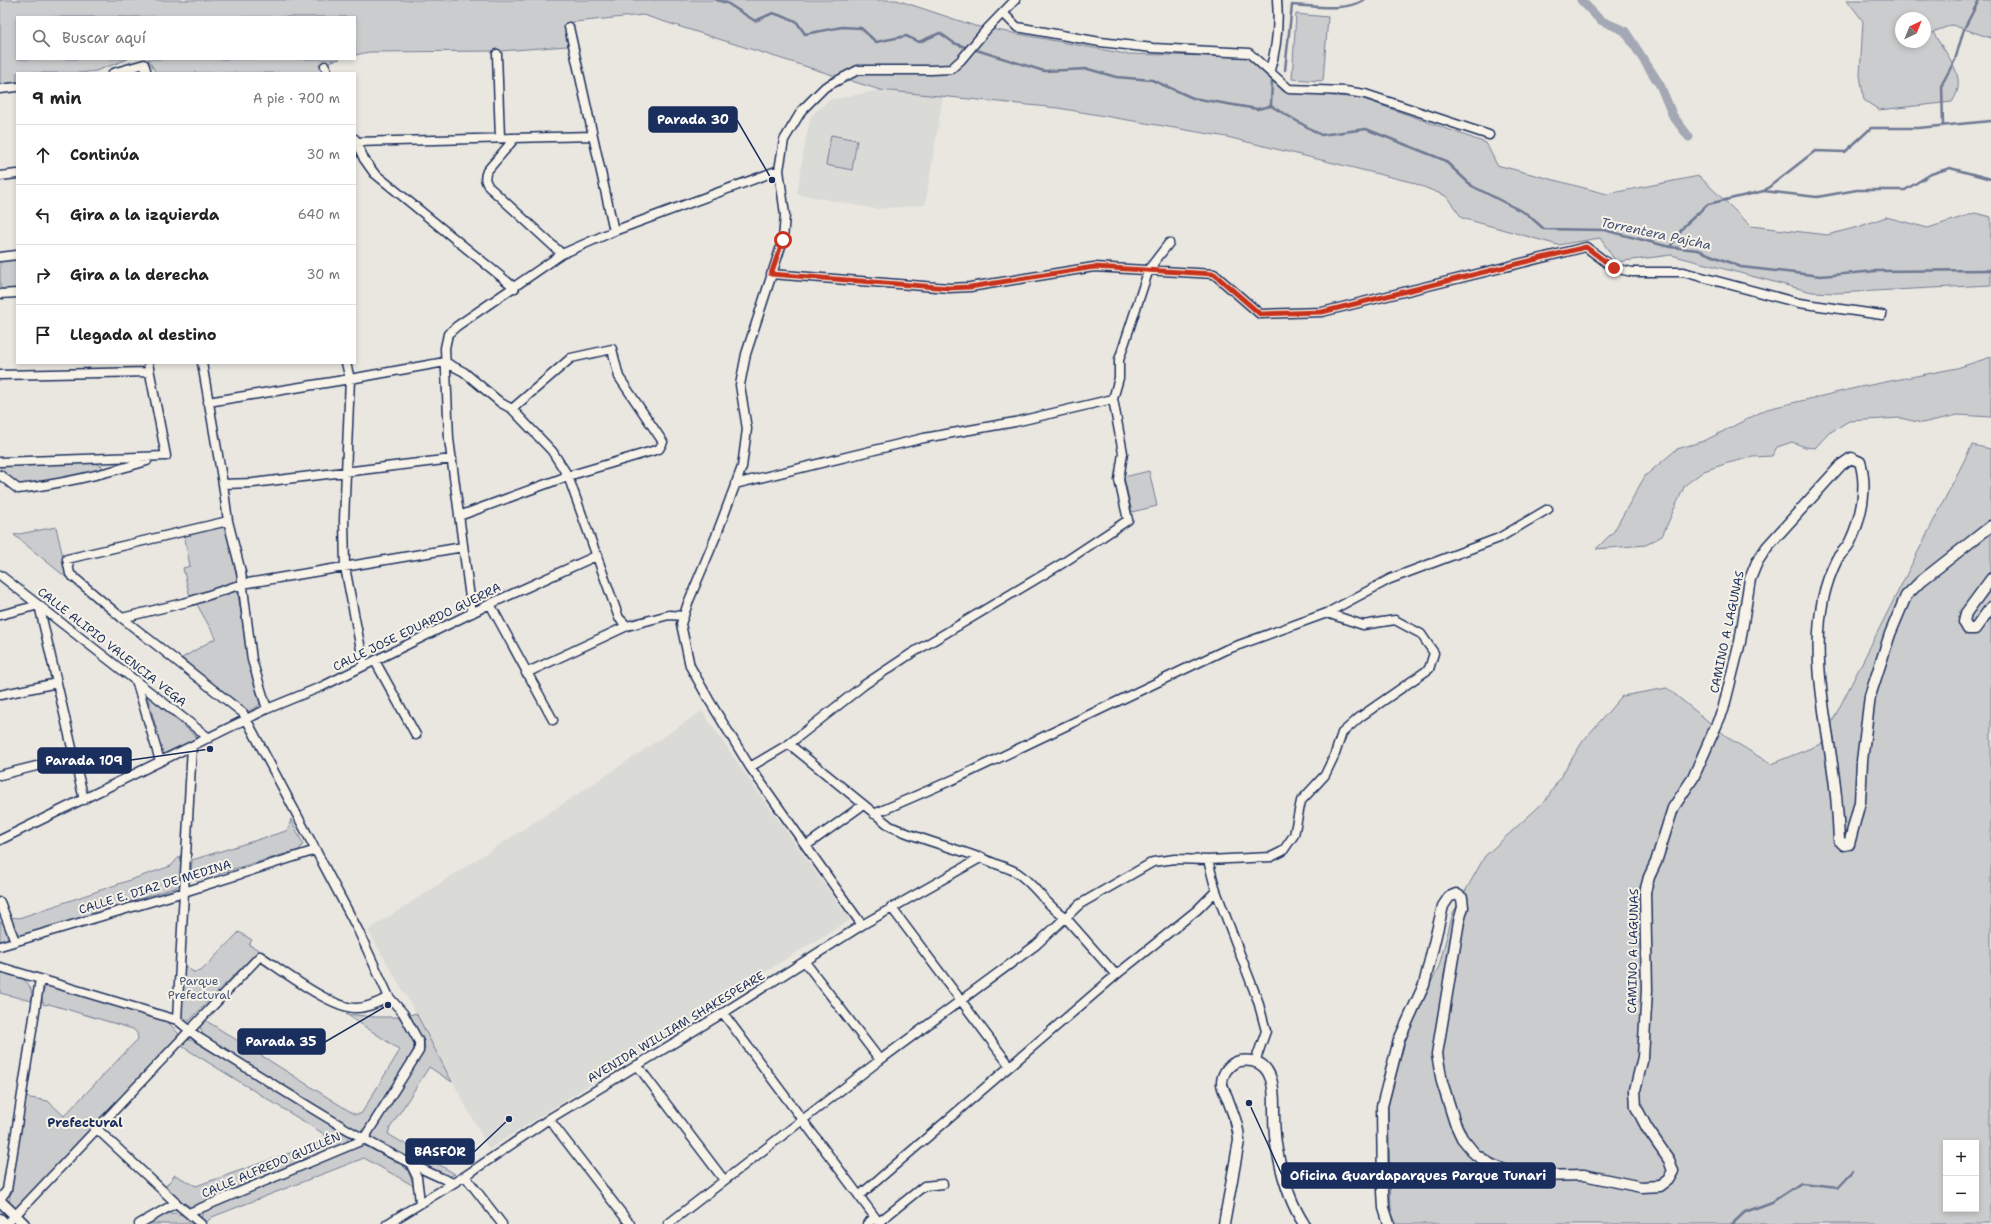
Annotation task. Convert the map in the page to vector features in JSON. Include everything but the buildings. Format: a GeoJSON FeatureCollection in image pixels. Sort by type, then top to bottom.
{"type":"FeatureCollection","features":[{"type":"Feature","properties":{"kind":"street"},"geometry":{"type":"LineString","coordinates":[[862,925],[750,767],[690,666],[681,624],[742,467],[747,429],[740,385],[746,354],[783,240],[785,215],[779,170],[784,140],[802,110],[825,87],[858,70],[951,69],[961,60],[986,30],[1015,0]]}},
{"type":"Feature","properties":{"kind":"street"},"geometry":{"type":"LineString","coordinates":[[1270,70],[1275,54],[1279,22],[1277,0]]}},
{"type":"Feature","properties":{"kind":"street"},"geometry":{"type":"LineString","coordinates":[[1003,12],[1017,27],[1100,42],[1153,48],[1250,53],[1289,89],[1345,91],[1365,94],[1489,135]]}},
{"type":"Feature","properties":{"kind":"street"},"geometry":{"type":"LineString","coordinates":[[568,27],[614,231]]}},
{"type":"Feature","properties":{"kind":"street"},"geometry":{"type":"LineString","coordinates":[[497,54],[500,138]]}},
{"type":"Feature","properties":{"kind":"street"},"geometry":{"type":"LineString","coordinates":[[116,72],[144,64],[147,72]]}},
{"type":"Feature","properties":{"kind":"street"},"geometry":{"type":"LineString","coordinates":[[0,89],[16,87]]}},
{"type":"Feature","properties":{"kind":"street"},"geometry":{"type":"LineString","coordinates":[[515,288],[374,173],[364,159],[356,141],[592,136]]}},
{"type":"Feature","properties":{"kind":"street"},"geometry":{"type":"LineString","coordinates":[[515,138],[487,171],[485,182],[489,188],[562,254]]}},
{"type":"Feature","properties":{"kind":"street"},"geometry":{"type":"LineString","coordinates":[[472,613],[449,440],[445,362],[445,348],[448,334],[457,326],[515,288],[562,254],[614,231],[779,170]]}},
{"type":"Feature","properties":{"kind":"street"},"geometry":{"type":"LineString","coordinates":[[0,176],[16,174]]}},
{"type":"Feature","properties":{"kind":"street"},"geometry":{"type":"LineString","coordinates":[[750,767],[789,744],[864,685],[909,655],[1063,563],[1128,520],[1119,480],[1123,453],[1113,399],[1119,378],[1119,360],[1149,269],[1169,243]]}},
{"type":"Feature","properties":{"kind":"street"},"geometry":{"type":"LineString","coordinates":[[771,274],[949,288],[970,287],[1094,267],[1149,269],[1214,274],[1260,314],[1322,312],[1586,247],[1614,268],[1632,272],[1683,272],[1799,303],[1882,315]]}},
{"type":"Feature","properties":{"kind":"street"},"geometry":{"type":"LineString","coordinates":[[0,257],[16,255]]}},
{"type":"Feature","properties":{"kind":"street"},"geometry":{"type":"LineString","coordinates":[[0,294],[16,293]]}},
{"type":"Feature","properties":{"kind":"street"},"geometry":{"type":"LineString","coordinates":[[459,516],[568,476],[659,449],[663,442],[619,377],[612,349],[571,358],[512,409]]}},
{"type":"Feature","properties":{"kind":"street"},"geometry":{"type":"LineString","coordinates":[[208,402],[445,362],[464,372],[501,403],[512,409],[552,452],[568,476],[598,555],[619,618],[627,626]]}},
{"type":"Feature","properties":{"kind":"street"},"geometry":{"type":"LineString","coordinates":[[202,364],[224,484],[228,521],[242,584],[252,660],[267,710]]}},
{"type":"Feature","properties":{"kind":"street"},"geometry":{"type":"LineString","coordinates":[[346,364],[350,379],[344,520],[345,567],[364,665]]}},
{"type":"Feature","properties":{"kind":"street"},"geometry":{"type":"LineString","coordinates":[[0,375],[148,367],[166,456],[108,473],[47,486],[18,489],[0,474]]}},
{"type":"Feature","properties":{"kind":"street"},"geometry":{"type":"LineString","coordinates":[[735,484],[924,438],[1015,422],[1113,399]]}},
{"type":"Feature","properties":{"kind":"street"},"geometry":{"type":"LineString","coordinates":[[0,462],[156,458]]}},
{"type":"Feature","properties":{"kind":"street","name":"CAMINO A LAGUNAS"},"geometry":{"type":"LineString","coordinates":[[1389,1224],[1384,1208],[1382,1106],[1399,1040],[1426,978],[1443,906],[1449,896],[1456,894],[1462,898],[1463,907],[1459,921],[1437,1054],[1442,1082],[1462,1138],[1475,1154],[1490,1164],[1514,1174],[1584,1175],[1641,1187],[1660,1186],[1668,1180],[1673,1172],[1669,1160],[1647,1128],[1636,1107],[1635,1090],[1643,1057],[1647,990],[1646,892],[1673,808],[1693,778],[1723,710],[1740,642],[1750,578],[1757,562],[1767,547],[1841,465],[1851,458],[1860,462],[1864,475],[1858,522],[1849,543],[1838,558],[1828,579],[1823,598],[1818,633],[1817,655],[1833,767],[1839,840],[1844,845],[1849,844],[1852,838],[1860,802],[1862,761],[1870,696],[1890,634],[1906,596],[1921,581],[1991,526]]}},
{"type":"Feature","properties":{"kind":"street"},"geometry":{"type":"LineString","coordinates":[[224,484],[253,483],[452,459]]}},
{"type":"Feature","properties":{"kind":"street"},"geometry":{"type":"LineString","coordinates":[[874,814],[966,773],[1225,650],[1327,613],[1390,579],[1499,538],[1548,509]]}},
{"type":"Feature","properties":{"kind":"street"},"geometry":{"type":"LineString","coordinates":[[228,521],[67,559],[70,574],[122,618],[243,713],[361,936],[389,997],[404,1013],[420,1046],[363,1140]]}},
{"type":"Feature","properties":{"kind":"street"},"geometry":{"type":"LineString","coordinates":[[122,618],[190,601],[242,584],[463,547]]}},
{"type":"Feature","properties":{"kind":"street","name":"CALLE JOSE EDUARDO GUERRA"},"geometry":{"type":"LineString","coordinates":[[209,738],[267,710],[323,686],[490,604],[598,555]]}},
{"type":"Feature","properties":{"kind":"street","name":"CALLE ALIPIO VALENCIA VEGA"},"geometry":{"type":"LineString","coordinates":[[0,575],[209,738]]}},
{"type":"Feature","properties":{"kind":"street"},"geometry":{"type":"LineString","coordinates":[[1991,579],[1966,613],[1964,622],[1968,629],[1975,629],[1991,607]]}},
{"type":"Feature","properties":{"kind":"street"},"geometry":{"type":"LineString","coordinates":[[490,604],[526,673],[553,720]]}},
{"type":"Feature","properties":{"kind":"street"},"geometry":{"type":"LineString","coordinates":[[0,615],[39,605],[84,800]]}},
{"type":"Feature","properties":{"kind":"street"},"geometry":{"type":"LineString","coordinates":[[668,1224],[880,1060],[1036,945],[1080,904],[1153,862],[1175,859],[1208,860],[1271,857],[1283,851],[1294,835],[1302,801],[1325,775],[1335,754],[1342,732],[1360,717],[1429,669],[1434,654],[1421,634],[1395,620],[1363,625],[1327,613]]}},
{"type":"Feature","properties":{"kind":"street"},"geometry":{"type":"LineString","coordinates":[[526,673],[627,626],[669,614],[684,616]]}},
{"type":"Feature","properties":{"kind":"street"},"geometry":{"type":"LineString","coordinates":[[375,661],[416,734]]}},
{"type":"Feature","properties":{"kind":"street"},"geometry":{"type":"LineString","coordinates":[[136,680],[160,761]]}},
{"type":"Feature","properties":{"kind":"street"},"geometry":{"type":"LineString","coordinates":[[0,695],[57,683]]}},
{"type":"Feature","properties":{"kind":"street"},"geometry":{"type":"LineString","coordinates":[[0,840],[209,738]]}},
{"type":"Feature","properties":{"kind":"street"},"geometry":{"type":"LineString","coordinates":[[789,744],[890,826],[906,834],[982,857],[1016,872],[1033,886],[1055,911],[1065,917],[1116,975]]}},
{"type":"Feature","properties":{"kind":"street"},"geometry":{"type":"LineString","coordinates":[[177,1020],[192,746]]}},
{"type":"Feature","properties":{"kind":"street"},"geometry":{"type":"LineString","coordinates":[[0,774],[73,757]]}},
{"type":"Feature","properties":{"kind":"street"},"geometry":{"type":"LineString","coordinates":[[807,846],[863,805]]}},
{"type":"Feature","properties":{"kind":"street","name":"CALLE E. DIAZ DE MEDINA"},"geometry":{"type":"LineString","coordinates":[[0,946],[184,892],[316,850]]}},
{"type":"Feature","properties":{"kind":"street","name":"AVENIDA WILLIAM SHAKESPEARE"},"geometry":{"type":"LineString","coordinates":[[387,1224],[420,1202],[465,1176],[549,1119],[723,1014],[891,907],[982,857]]}},
{"type":"Feature","properties":{"kind":"street"},"geometry":{"type":"LineString","coordinates":[[1208,860],[1216,891],[1258,1001],[1266,1031],[1255,1062]]}},
{"type":"Feature","properties":{"kind":"street"},"geometry":{"type":"LineString","coordinates":[[859,1196],[1116,975],[1196,910],[1216,891]]}},
{"type":"Feature","properties":{"kind":"street"},"geometry":{"type":"LineString","coordinates":[[0,902],[15,941]]}},
{"type":"Feature","properties":{"kind":"street"},"geometry":{"type":"LineString","coordinates":[[891,907],[1010,1066]]}},
{"type":"Feature","properties":{"kind":"street"},"geometry":{"type":"LineString","coordinates":[[0,1219],[6,1224],[15,1216],[260,956],[329,1000],[346,1007],[358,1008],[374,1004],[389,997]]}},
{"type":"Feature","properties":{"kind":"street"},"geometry":{"type":"LineString","coordinates":[[805,962],[880,1060]]}},
{"type":"Feature","properties":{"kind":"street"},"geometry":{"type":"LineString","coordinates":[[0,967],[177,1020],[206,1042],[363,1140],[411,1165],[453,1182]]}},
{"type":"Feature","properties":{"kind":"street"},"geometry":{"type":"LineString","coordinates":[[24,1224],[0,1200],[7,1190],[40,979]]}},
{"type":"Feature","properties":{"kind":"street"},"geometry":{"type":"LineString","coordinates":[[723,1014],[878,1221]]}},
{"type":"Feature","properties":{"kind":"street"},"geometry":{"type":"LineString","coordinates":[[1224,1224],[1238,1145],[1239,1131],[1222,1084],[1228,1068],[1239,1061],[1255,1062],[1266,1069],[1271,1078],[1275,1094],[1275,1125],[1279,1159],[1293,1208],[1304,1224]]}},
{"type":"Feature","properties":{"kind":"street"},"geometry":{"type":"LineString","coordinates":[[637,1065],[724,1180]]}},
{"type":"Feature","properties":{"kind":"street"},"geometry":{"type":"LineString","coordinates":[[549,1119],[630,1224]]}},
{"type":"Feature","properties":{"kind":"street"},"geometry":{"type":"LineString","coordinates":[[97,1129],[176,1203],[189,1212],[201,1224]]}},
{"type":"Feature","properties":{"kind":"street","name":"CALLE ALFREDO GUILLÉN"},"geometry":{"type":"LineString","coordinates":[[189,1212],[363,1140]]}},
{"type":"Feature","properties":{"kind":"street"},"geometry":{"type":"LineString","coordinates":[[411,1165],[417,1178],[420,1202]]}},
{"type":"Feature","properties":{"kind":"street"},"geometry":{"type":"LineString","coordinates":[[465,1176],[502,1224]]}},
{"type":"Feature","properties":{"kind":"street"},"geometry":{"type":"LineString","coordinates":[[867,1224],[878,1221],[924,1186],[942,1184]]}},
{"type":"Feature","properties":{"kind":"street"},"geometry":{"type":"LineString","coordinates":[[139,1224],[176,1203]]}},
{"type":"Feature","properties":{"kind":"shaded area"},"geometry":{"type":"Polygon","coordinates":[[[880,90],[943,96],[925,205],[876,209],[797,194],[806,137],[811,116],[829,100],[880,90]]]}},
{"type":"Feature","properties":{"kind":"shaded area"},"geometry":{"type":"Polygon","coordinates":[[[702,711],[850,920],[784,960],[489,1149],[414,1010],[368,930],[584,790],[702,711]]]}},
{"type":"Feature","properties":{"kind":"green space"},"geometry":{"type":"Polygon","coordinates":[[[0,0],[897,0],[975,26],[1126,54],[1246,57],[1284,92],[1361,98],[1486,143],[1497,165],[1607,194],[1699,176],[1751,226],[1827,235],[1858,227],[1886,217],[1928,228],[1975,213],[1991,217],[1991,285],[1835,293],[1812,292],[1671,255],[1616,262],[1600,238],[1558,245],[1462,218],[1446,196],[1411,182],[1227,137],[1058,108],[880,90],[643,15],[565,23],[568,46],[501,51],[369,52],[356,55],[356,16],[16,16],[16,60],[125,60],[96,71],[88,72],[16,72],[16,82],[0,84],[0,0]]]}},
{"type":"Feature","properties":{"kind":"green space"},"geometry":{"type":"Polygon","coordinates":[[[1847,0],[1991,0],[1991,38],[1952,25],[1933,32],[1949,57],[1957,75],[1957,93],[1952,102],[1879,110],[1864,100],[1860,75],[1863,21],[1847,0]]]}},
{"type":"Feature","properties":{"kind":"green space"},"geometry":{"type":"Polygon","coordinates":[[[1296,14],[1328,17],[1323,81],[1292,79],[1296,14]]]}},
{"type":"Feature","properties":{"kind":"green space"},"geometry":{"type":"Polygon","coordinates":[[[149,60],[336,60],[319,64],[323,72],[155,72],[149,60]]]}},
{"type":"Feature","properties":{"kind":"green space"},"geometry":{"type":"Polygon","coordinates":[[[831,135],[857,140],[852,170],[826,165],[831,135]]]}},
{"type":"Feature","properties":{"kind":"green space"},"geometry":{"type":"Polygon","coordinates":[[[16,259],[16,289],[0,289],[0,261],[16,259]]]}},
{"type":"Feature","properties":{"kind":"green space"},"geometry":{"type":"Polygon","coordinates":[[[1991,357],[1991,417],[1958,415],[1922,423],[1900,418],[1849,421],[1829,433],[1815,448],[1805,447],[1792,442],[1777,447],[1772,456],[1753,457],[1704,471],[1685,485],[1662,536],[1646,545],[1596,549],[1614,531],[1645,476],[1677,449],[1704,441],[1767,409],[1860,387],[1957,368],[1991,357]]]}},
{"type":"Feature","properties":{"kind":"green space"},"geometry":{"type":"Polygon","coordinates":[[[1972,445],[1991,449],[1991,1224],[1397,1224],[1391,1212],[1388,1107],[1408,1029],[1439,966],[1453,913],[1485,856],[1546,800],[1583,741],[1622,696],[1667,688],[1730,739],[1771,764],[1821,744],[1972,445]]]}},
{"type":"Feature","properties":{"kind":"green space"},"geometry":{"type":"Polygon","coordinates":[[[94,463],[102,466],[102,469],[99,472],[33,485],[18,485],[0,472],[1,466],[94,463]]]}},
{"type":"Feature","properties":{"kind":"green space"},"geometry":{"type":"Polygon","coordinates":[[[1149,471],[1157,506],[1132,512],[1124,477],[1149,471]]]}},
{"type":"Feature","properties":{"kind":"green space"},"geometry":{"type":"Polygon","coordinates":[[[225,524],[238,583],[190,597],[183,568],[190,566],[184,534],[225,524]]]}},
{"type":"Feature","properties":{"kind":"green space"},"geometry":{"type":"Polygon","coordinates":[[[56,527],[68,579],[14,535],[56,527]]]}},
{"type":"Feature","properties":{"kind":"green space"},"geometry":{"type":"Polygon","coordinates":[[[237,589],[248,655],[260,705],[247,712],[182,658],[216,638],[196,603],[237,589]]]}},
{"type":"Feature","properties":{"kind":"green space"},"geometry":{"type":"Polygon","coordinates":[[[147,695],[198,738],[163,754],[147,695]]]}},
{"type":"Feature","properties":{"kind":"green space"},"geometry":{"type":"Polygon","coordinates":[[[291,819],[303,844],[299,850],[196,880],[191,877],[192,860],[286,831],[289,827],[291,819]]]}},
{"type":"Feature","properties":{"kind":"green space"},"geometry":{"type":"Polygon","coordinates":[[[181,855],[182,882],[177,887],[22,936],[16,932],[10,917],[19,918],[171,866],[181,855]]]}},
{"type":"Feature","properties":{"kind":"green space"},"geometry":{"type":"Polygon","coordinates":[[[0,922],[3,922],[9,936],[5,942],[0,943],[0,922]]]}},
{"type":"Feature","properties":{"kind":"green space","name":"Parque Prefectural"},"geometry":{"type":"Polygon","coordinates":[[[239,932],[252,940],[249,945],[259,950],[189,1021],[182,1016],[182,971],[187,966],[193,972],[201,971],[239,932]]]}},
{"type":"Feature","properties":{"kind":"green space"},"geometry":{"type":"Polygon","coordinates":[[[0,970],[24,980],[30,987],[32,1001],[0,993],[0,970]]]}},
{"type":"Feature","properties":{"kind":"green space","name":"Parque Prefectural"},"geometry":{"type":"Polygon","coordinates":[[[50,985],[154,1016],[169,1023],[179,1034],[177,1039],[16,1208],[9,1202],[25,1097],[48,1101],[64,1116],[138,1039],[137,1033],[133,1029],[49,1004],[44,1005],[41,996],[45,988],[50,985]]]}},
{"type":"Feature","properties":{"kind":"green space"},"geometry":{"type":"Polygon","coordinates":[[[416,1013],[452,1082],[429,1067],[390,1128],[388,1134],[455,1174],[450,1176],[373,1142],[372,1133],[425,1048],[424,1042],[410,1015],[416,1013]]]}},
{"type":"Feature","properties":{"kind":"green space"},"geometry":{"type":"Polygon","coordinates":[[[346,1014],[375,1017],[400,1017],[415,1040],[414,1049],[394,1085],[365,1128],[359,1132],[203,1035],[200,1026],[205,1020],[354,1114],[361,1114],[400,1050],[346,1014]]]}},
{"type":"Feature","properties":{"kind":"green space"},"geometry":{"type":"Polygon","coordinates":[[[186,1040],[192,1040],[348,1135],[348,1140],[345,1144],[191,1207],[182,1202],[165,1187],[175,1175],[196,1186],[321,1142],[325,1139],[324,1134],[180,1045],[186,1040]]]}},
{"type":"Feature","properties":{"kind":"green space"},"geometry":{"type":"Polygon","coordinates":[[[366,1146],[401,1164],[408,1171],[414,1186],[364,1158],[212,1217],[205,1224],[201,1218],[206,1209],[358,1147],[366,1146]]]}},
{"type":"Feature","properties":{"kind":"green space"},"geometry":{"type":"Polygon","coordinates":[[[176,1213],[185,1216],[193,1224],[148,1224],[166,1214],[176,1213]]]}},
{"type":"Feature","properties":{"kind":"waterway","name":"Torrentera Pajcha"},"geometry":{"type":"LineString","coordinates":[[717,0],[727,3],[755,21],[773,13],[796,21],[805,34],[842,27],[861,28],[876,42],[906,36],[919,42],[940,33],[954,43],[968,48]]}},
{"type":"Feature","properties":{"kind":"waterway"},"geometry":{"type":"LineString","coordinates":[[1285,70],[1292,5],[1338,7],[1356,4],[1364,0]]}},
{"type":"Feature","properties":{"kind":"waterway"},"geometry":{"type":"LineString","coordinates":[[1581,0],[1600,20],[1625,31],[1660,85],[1673,116],[1689,137]]}},
{"type":"Feature","properties":{"kind":"waterway"},"geometry":{"type":"LineString","coordinates":[[1943,126],[1942,84],[1955,60],[1964,29],[1979,0]]}},
{"type":"Feature","properties":{"kind":"waterway","name":"Torrentera Pajcha"},"geometry":{"type":"LineString","coordinates":[[973,49],[1044,71],[1088,69],[1116,77],[1152,80],[1193,98],[1257,109],[1271,106],[1321,135],[1366,129],[1444,160],[1472,186],[1527,214],[1544,229],[1604,230],[1670,247],[1698,250],[1741,267],[1821,276],[1876,271],[1991,270]]}},
{"type":"Feature","properties":{"kind":"waterway"},"geometry":{"type":"LineString","coordinates":[[1271,106],[1272,80]]}},
{"type":"Feature","properties":{"kind":"waterway"},"geometry":{"type":"LineString","coordinates":[[1764,191],[1815,151],[1845,152],[1871,128],[1918,128],[1991,121]]}},
{"type":"Feature","properties":{"kind":"waterway"},"geometry":{"type":"LineString","coordinates":[[1670,247],[1684,226],[1708,204],[1764,191],[1817,197],[1857,190],[1905,190],[1931,174],[1950,168],[1991,179]]}},
{"type":"Feature","properties":{"kind":"waterway"},"geometry":{"type":"LineString","coordinates":[[1732,1224],[1745,1212],[1772,1202],[1801,1183],[1838,1187],[1853,1171]]}},
{"type":"Feature","properties":{"kind":"place","name":"Parada 30"},"geometry":{"type":"Point","coordinates":[772,180]}},
{"type":"Feature","properties":{"kind":"place","name":"Parada 109"},"geometry":{"type":"Point","coordinates":[210,749]}},
{"type":"Feature","properties":{"kind":"place","name":"Parada 35"},"geometry":{"type":"Point","coordinates":[388,1005]}},
{"type":"Feature","properties":{"kind":"place","name":"Oficina Guardaparques Parque Tunari"},"geometry":{"type":"Point","coordinates":[1249,1103]}},
{"type":"Feature","properties":{"kind":"place","name":"BASFOR"},"geometry":{"type":"Point","coordinates":[509,1119]}},
{"type":"Feature","properties":{"kind":"district","name":"Prefectural"},"geometry":{"type":"Point","coordinates":[85,1122]}},
{"type":"Feature","properties":{"kind":"route"},"geometry":{"type":"LineString","coordinates":[[783,240],[771,274],[949,288],[970,287],[1094,267],[1149,269],[1214,274],[1260,314],[1322,312],[1586,247],[1601,260],[1614,268]]}}]}
